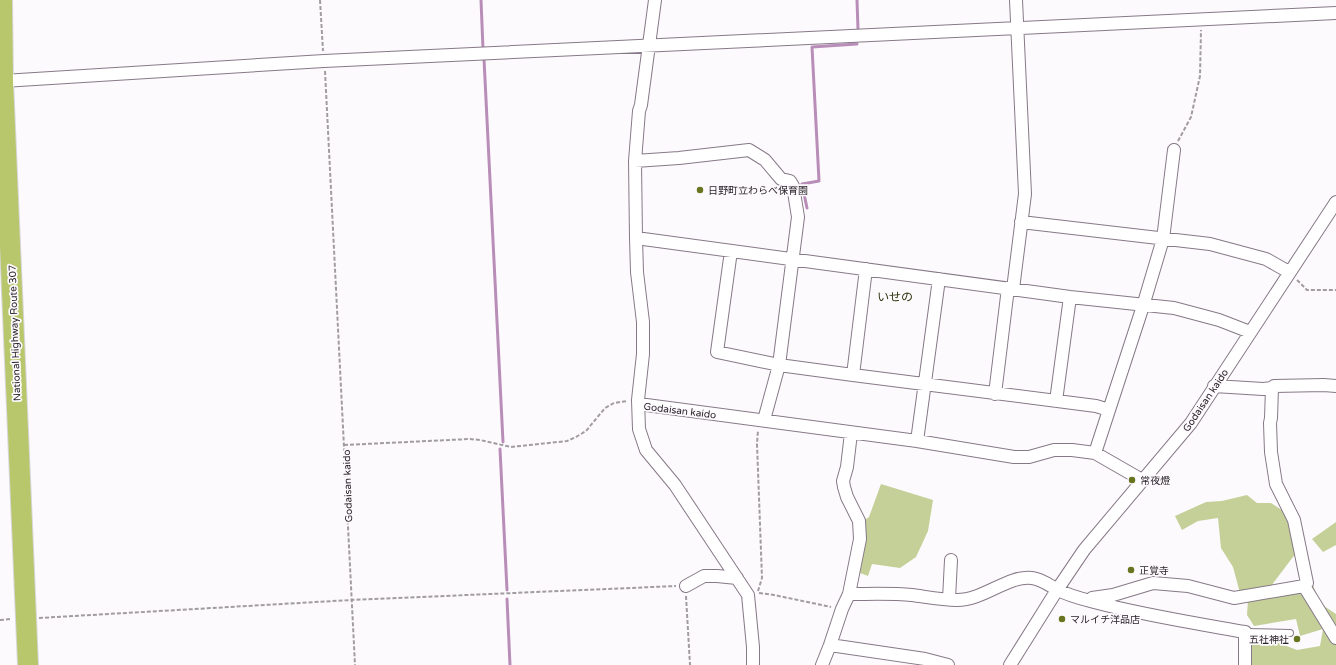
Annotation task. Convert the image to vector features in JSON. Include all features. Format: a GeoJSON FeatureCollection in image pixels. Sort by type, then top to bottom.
{"type":"FeatureCollection","features":[{"type":"Feature","properties":{"kind":"highway","name":"National Highway Route 307"},"geometry":{"type":"LineString","coordinates":[[2,0],[3,81],[28,665]]}},
{"type":"Feature","properties":{"kind":"street"},"geometry":{"type":"LineString","coordinates":[[655,0],[639,112],[635,161],[637,272],[643,322],[639,429],[646,450],[675,485],[748,596],[750,604],[753,665]]}},
{"type":"Feature","properties":{"kind":"street"},"geometry":{"type":"LineString","coordinates":[[995,394],[1025,194],[1016,0]]}},
{"type":"Feature","properties":{"kind":"street"},"geometry":{"type":"LineString","coordinates":[[3,81],[324,61],[648,47],[1336,13]]}},
{"type":"Feature","properties":{"kind":"street"},"geometry":{"type":"LineString","coordinates":[[635,161],[679,158],[749,150],[765,160],[781,179],[790,181],[793,186],[798,217],[779,365],[764,420]]}},
{"type":"Feature","properties":{"kind":"street"},"geometry":{"type":"LineString","coordinates":[[1095,453],[1163,240],[1174,150]]}},
{"type":"Feature","properties":{"kind":"street","name":"Godaisan kaido"},"geometry":{"type":"LineString","coordinates":[[639,402],[851,433],[917,441],[1014,457],[1030,457],[1054,450],[1072,450],[1095,453],[1142,480],[1191,423],[1336,202]]}},
{"type":"Feature","properties":{"kind":"street"},"geometry":{"type":"LineString","coordinates":[[1021,222],[1136,235],[1163,240],[1210,244],[1266,259],[1289,272]]}},
{"type":"Feature","properties":{"kind":"street"},"geometry":{"type":"LineString","coordinates":[[636,238],[1070,297],[1143,306],[1174,308],[1219,320],[1250,332]]}},
{"type":"Feature","properties":{"kind":"street"},"geometry":{"type":"LineString","coordinates":[[731,251],[717,352],[779,365],[1096,406],[1109,410]]}},
{"type":"Feature","properties":{"kind":"street"},"geometry":{"type":"LineString","coordinates":[[853,375],[866,269]]}},
{"type":"Feature","properties":{"kind":"street"},"geometry":{"type":"LineString","coordinates":[[917,441],[938,279]]}},
{"type":"Feature","properties":{"kind":"street"},"geometry":{"type":"LineString","coordinates":[[1056,401],[1070,297]]}},
{"type":"Feature","properties":{"kind":"street"},"geometry":{"type":"LineString","coordinates":[[1214,386],[1256,389],[1272,388],[1274,386],[1336,386]]}},
{"type":"Feature","properties":{"kind":"street"},"geometry":{"type":"LineString","coordinates":[[1272,388],[1270,423],[1271,452],[1275,476],[1280,493],[1294,520],[1307,583],[1304,586]]}},
{"type":"Feature","properties":{"kind":"street"},"geometry":{"type":"LineString","coordinates":[[822,665],[842,609],[849,594],[860,538],[859,521],[847,497],[843,482],[847,467],[851,433]]}},
{"type":"Feature","properties":{"kind":"street"},"geometry":{"type":"LineString","coordinates":[[1010,665],[1084,550],[1142,480]]}},
{"type":"Feature","properties":{"kind":"street"},"geometry":{"type":"LineString","coordinates":[[949,599],[951,560]]}},
{"type":"Feature","properties":{"kind":"street"},"geometry":{"type":"LineString","coordinates":[[686,586],[704,576],[737,578]]}},
{"type":"Feature","properties":{"kind":"street"},"geometry":{"type":"LineString","coordinates":[[849,594],[912,595],[958,600],[977,596],[1021,578],[1033,578],[1049,584],[1057,590],[1083,599],[1194,623],[1245,632],[1245,665]]}},
{"type":"Feature","properties":{"kind":"street"},"geometry":{"type":"LineString","coordinates":[[1083,599],[1113,595],[1153,583],[1188,586],[1234,598],[1304,586]]}},
{"type":"Feature","properties":{"kind":"street"},"geometry":{"type":"LineString","coordinates":[[1304,586],[1336,638]]}},
{"type":"Feature","properties":{"kind":"street"},"geometry":{"type":"LineString","coordinates":[[830,645],[925,659],[948,665]]}},
{"type":"Feature","properties":{"kind":"lane"},"geometry":{"type":"LineString","coordinates":[[1245,632],[1290,633]]}},
{"type":"Feature","properties":{"kind":"path"},"geometry":{"type":"LineString","coordinates":[[320,0],[344,445]]}},
{"type":"Feature","properties":{"kind":"path"},"geometry":{"type":"LineString","coordinates":[[1174,150],[1191,117],[1200,76],[1201,20]]}},
{"type":"Feature","properties":{"kind":"path"},"geometry":{"type":"LineString","coordinates":[[1289,272],[1307,290],[1336,290]]}},
{"type":"Feature","properties":{"kind":"path","name":"Godaisan kaido"},"geometry":{"type":"LineString","coordinates":[[355,665],[344,445],[470,439],[511,447],[567,441],[576,438],[586,431],[605,408],[614,402],[639,402]]}},
{"type":"Feature","properties":{"kind":"path"},"geometry":{"type":"LineString","coordinates":[[764,420],[759,426],[757,444],[762,578],[758,593],[842,609]]}},
{"type":"Feature","properties":{"kind":"path"},"geometry":{"type":"LineString","coordinates":[[26,618],[351,600],[686,586],[690,665]]}},
{"type":"Feature","properties":{"kind":"green space"},"geometry":{"type":"Polygon","coordinates":[[[881,484],[933,500],[928,531],[916,557],[900,568],[872,564],[868,576],[860,573],[865,545],[861,523],[869,517],[881,484]]]}},
{"type":"Feature","properties":{"kind":"green space"},"geometry":{"type":"Polygon","coordinates":[[[1247,495],[1257,503],[1271,503],[1285,512],[1296,536],[1296,553],[1271,586],[1240,593],[1233,567],[1221,548],[1218,518],[1198,521],[1182,530],[1175,516],[1206,502],[1222,501],[1247,495]]]}},
{"type":"Feature","properties":{"kind":"green space"},"geometry":{"type":"Polygon","coordinates":[[[1336,522],[1336,545],[1323,552],[1312,539],[1336,522]]]}},
{"type":"Feature","properties":{"kind":"green space"},"geometry":{"type":"Polygon","coordinates":[[[1311,581],[1321,604],[1336,614],[1336,665],[1246,665],[1249,638],[1258,635],[1297,650],[1320,646],[1323,629],[1300,636],[1296,619],[1254,626],[1247,615],[1248,600],[1311,581]]]}},
{"type":"Feature","properties":{"kind":"waterway"},"geometry":{"type":"LineString","coordinates":[[481,0],[483,49]]}},
{"type":"Feature","properties":{"kind":"waterway"},"geometry":{"type":"LineString","coordinates":[[857,0],[858,29]]}},
{"type":"Feature","properties":{"kind":"waterway"},"geometry":{"type":"LineString","coordinates":[[807,208],[802,184],[819,181],[812,47],[857,44]]}},
{"type":"Feature","properties":{"kind":"waterway"},"geometry":{"type":"LineString","coordinates":[[484,59],[503,442]]}},
{"type":"Feature","properties":{"kind":"waterway"},"geometry":{"type":"LineString","coordinates":[[500,449],[507,590]]}},
{"type":"Feature","properties":{"kind":"waterway"},"geometry":{"type":"LineString","coordinates":[[507,599],[510,665]]}},
{"type":"Feature","properties":{"kind":"place","name":"日野町立わらべ保育園"},"geometry":{"type":"Point","coordinates":[700,190]}},
{"type":"Feature","properties":{"kind":"place","name":"常夜燈"},"geometry":{"type":"Point","coordinates":[1132,480]}},
{"type":"Feature","properties":{"kind":"place","name":"正覚寺"},"geometry":{"type":"Point","coordinates":[1131,570]}},
{"type":"Feature","properties":{"kind":"place","name":"マルイチ洋品店"},"geometry":{"type":"Point","coordinates":[1062,619]}},
{"type":"Feature","properties":{"kind":"place","name":"五社神社"},"geometry":{"type":"Point","coordinates":[1297,639]}},
{"type":"Feature","properties":{"kind":"district","name":"いせの"},"geometry":{"type":"Point","coordinates":[895,297]}}]}
